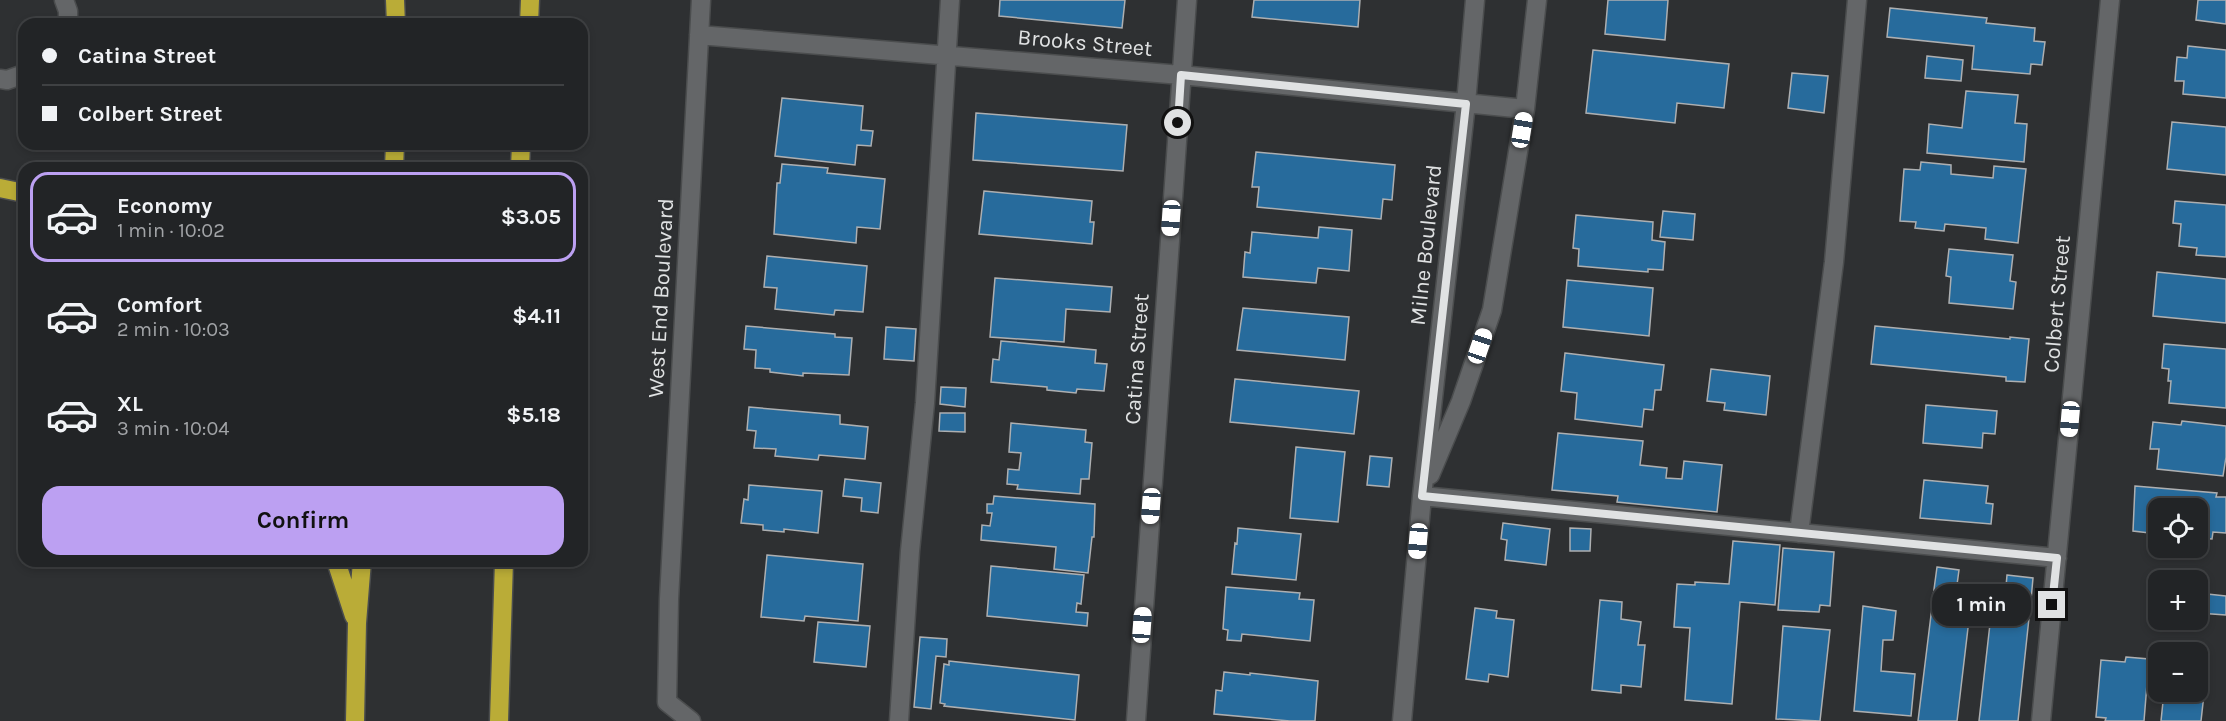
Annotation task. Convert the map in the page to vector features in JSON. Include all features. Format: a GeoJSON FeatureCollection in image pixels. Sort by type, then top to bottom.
{"type":"FeatureCollection","features":[{"type":"Feature","properties":{"kind":"highway"},"geometry":{"type":"LineString","coordinates":[[395,0],[396,18]]}},
{"type":"Feature","properties":{"kind":"highway"},"geometry":{"type":"LineString","coordinates":[[529,18],[530,0]]}},
{"type":"Feature","properties":{"kind":"highway"},"geometry":{"type":"LineString","coordinates":[[0,188],[18,192]]}},
{"type":"Feature","properties":{"kind":"highway"},"geometry":{"type":"LineString","coordinates":[[338,567],[357,623]]}},
{"type":"Feature","properties":{"kind":"highway"},"geometry":{"type":"LineString","coordinates":[[355,721],[357,623],[362,567]]}},
{"type":"Feature","properties":{"kind":"highway"},"geometry":{"type":"LineString","coordinates":[[499,721],[504,567]]}},
{"type":"Feature","properties":{"kind":"street"},"geometry":{"type":"LineString","coordinates":[[64,0],[68,18]]}},
{"type":"Feature","properties":{"kind":"street","name":"West End Boulevard"},"geometry":{"type":"LineString","coordinates":[[691,721],[667,702],[669,598],[701,0]]}},
{"type":"Feature","properties":{"kind":"street"},"geometry":{"type":"LineString","coordinates":[[899,721],[910,551],[925,403],[950,0]]}},
{"type":"Feature","properties":{"kind":"street","name":"Catina Street"},"geometry":{"type":"LineString","coordinates":[[1136,721],[1187,0]]}},
{"type":"Feature","properties":{"kind":"street","name":"Milne Boulevard"},"geometry":{"type":"LineString","coordinates":[[1402,721],[1422,496],[1466,104],[1475,0]]}},
{"type":"Feature","properties":{"kind":"street","name":"Milne Boulevard"},"geometry":{"type":"LineString","coordinates":[[1422,496],[1461,401],[1492,310],[1525,109],[1538,0]]}},
{"type":"Feature","properties":{"kind":"street"},"geometry":{"type":"LineString","coordinates":[[1799,532],[1834,262],[1857,0]]}},
{"type":"Feature","properties":{"kind":"street","name":"Colbert Street"},"geometry":{"type":"LineString","coordinates":[[2042,721],[2110,0]]}},
{"type":"Feature","properties":{"kind":"street","name":"Brooks Street"},"geometry":{"type":"LineString","coordinates":[[699,35],[1181,75],[1525,109]]}},
{"type":"Feature","properties":{"kind":"street"},"geometry":{"type":"LineString","coordinates":[[0,80],[18,76]]}},
{"type":"Feature","properties":{"kind":"street"},"geometry":{"type":"LineString","coordinates":[[1422,496],[2057,558]]}},
{"type":"Feature","properties":{"kind":"building"},"geometry":{"type":"Polygon","coordinates":[[[1000,0],[1125,0],[1122,28],[999,16],[1000,0]]]}},
{"type":"Feature","properties":{"kind":"building"},"geometry":{"type":"Polygon","coordinates":[[[1254,0],[1360,0],[1358,27],[1252,17],[1254,0]]]}},
{"type":"Feature","properties":{"kind":"building"},"geometry":{"type":"Polygon","coordinates":[[[1608,0],[1668,0],[1665,40],[1605,34],[1608,0]]]}},
{"type":"Feature","properties":{"kind":"building"},"geometry":{"type":"Polygon","coordinates":[[[2198,0],[2226,0],[2226,24],[2196,20],[2198,0]]]}},
{"type":"Feature","properties":{"kind":"building"},"geometry":{"type":"Polygon","coordinates":[[[1890,8],[1987,18],[1986,23],[2035,28],[2034,41],[2045,42],[2042,65],[2031,64],[2030,74],[1972,69],[1974,46],[1887,37],[1890,8]]]}},
{"type":"Feature","properties":{"kind":"building"},"geometry":{"type":"Polygon","coordinates":[[[2188,46],[2226,50],[2226,98],[2183,94],[2184,81],[2175,81],[2177,57],[2187,58],[2188,46]]]}},
{"type":"Feature","properties":{"kind":"building"},"geometry":{"type":"Polygon","coordinates":[[[1593,50],[1729,64],[1724,108],[1677,103],[1675,123],[1586,113],[1593,50]]]}},
{"type":"Feature","properties":{"kind":"building"},"geometry":{"type":"Polygon","coordinates":[[[1927,56],[1963,60],[1961,81],[1925,78],[1927,56]]]}},
{"type":"Feature","properties":{"kind":"building"},"geometry":{"type":"Polygon","coordinates":[[[1792,73],[1828,76],[1824,113],[1788,108],[1792,73]]]}},
{"type":"Feature","properties":{"kind":"building"},"geometry":{"type":"Polygon","coordinates":[[[1966,91],[2018,95],[2015,123],[2027,124],[2024,162],[1927,153],[1929,124],[1962,128],[1966,91]]]}},
{"type":"Feature","properties":{"kind":"building"},"geometry":{"type":"Polygon","coordinates":[[[782,98],[863,106],[861,130],[873,131],[871,146],[857,145],[855,165],[775,156],[782,98]]]}},
{"type":"Feature","properties":{"kind":"building"},"geometry":{"type":"Polygon","coordinates":[[[976,113],[1127,125],[1123,171],[973,160],[976,113]]]}},
{"type":"Feature","properties":{"kind":"building"},"geometry":{"type":"Polygon","coordinates":[[[2172,122],[2226,127],[2226,175],[2167,169],[2172,122]]]}},
{"type":"Feature","properties":{"kind":"building"},"geometry":{"type":"Polygon","coordinates":[[[1256,152],[1395,165],[1392,200],[1383,199],[1381,219],[1257,207],[1259,187],[1252,187],[1256,152]]]}},
{"type":"Feature","properties":{"kind":"building"},"geometry":{"type":"Polygon","coordinates":[[[1921,162],[1951,165],[1951,174],[1993,178],[1994,166],[2026,169],[2018,243],[1985,239],[1986,228],[1945,224],[1944,231],[1915,228],[1916,222],[1900,221],[1904,169],[1920,170],[1921,162]]]}},
{"type":"Feature","properties":{"kind":"building"},"geometry":{"type":"Polygon","coordinates":[[[782,164],[828,168],[827,173],[885,179],[880,229],[857,227],[856,243],[774,234],[777,183],[780,183],[782,164]]]}},
{"type":"Feature","properties":{"kind":"building"},"geometry":{"type":"Polygon","coordinates":[[[984,191],[1092,201],[1090,222],[1094,222],[1092,244],[979,234],[984,191]]]}},
{"type":"Feature","properties":{"kind":"building"},"geometry":{"type":"Polygon","coordinates":[[[2175,201],[2226,205],[2226,257],[2196,255],[2197,248],[2179,246],[2181,224],[2173,223],[2175,201]]]}},
{"type":"Feature","properties":{"kind":"building"},"geometry":{"type":"Polygon","coordinates":[[[1663,211],[1695,214],[1693,240],[1660,237],[1663,211]]]}},
{"type":"Feature","properties":{"kind":"building"},"geometry":{"type":"Polygon","coordinates":[[[1576,215],[1653,222],[1652,240],[1665,242],[1663,270],[1648,269],[1648,272],[1578,266],[1579,249],[1573,248],[1576,215]]]}},
{"type":"Feature","properties":{"kind":"building"},"geometry":{"type":"Polygon","coordinates":[[[1319,227],[1352,230],[1349,271],[1318,268],[1316,283],[1243,277],[1245,252],[1250,253],[1252,232],[1318,238],[1319,227]]]}},
{"type":"Feature","properties":{"kind":"building"},"geometry":{"type":"Polygon","coordinates":[[[1949,249],[2013,255],[2010,281],[2016,282],[2013,309],[1949,303],[1951,277],[1946,276],[1949,249]]]}},
{"type":"Feature","properties":{"kind":"building"},"geometry":{"type":"Polygon","coordinates":[[[767,256],[867,266],[863,312],[835,310],[834,315],[775,309],[777,288],[764,287],[767,256]]]}},
{"type":"Feature","properties":{"kind":"building"},"geometry":{"type":"Polygon","coordinates":[[[2157,272],[2226,279],[2226,323],[2153,316],[2157,272]]]}},
{"type":"Feature","properties":{"kind":"building"},"geometry":{"type":"Polygon","coordinates":[[[995,278],[1112,287],[1110,312],[1066,309],[1064,342],[990,337],[995,278]]]}},
{"type":"Feature","properties":{"kind":"building"},"geometry":{"type":"Polygon","coordinates":[[[1567,280],[1653,288],[1649,336],[1563,327],[1567,280]]]}},
{"type":"Feature","properties":{"kind":"building"},"geometry":{"type":"Polygon","coordinates":[[[1243,308],[1349,317],[1345,360],[1237,350],[1243,308]]]}},
{"type":"Feature","properties":{"kind":"building"},"geometry":{"type":"Polygon","coordinates":[[[746,326],[835,334],[835,337],[852,338],[849,375],[803,373],[803,376],[755,368],[756,350],[744,349],[746,326]]]}},
{"type":"Feature","properties":{"kind":"building"},"geometry":{"type":"Polygon","coordinates":[[[1875,326],[2029,339],[2025,382],[2006,381],[2006,377],[1871,364],[1875,326]]]}},
{"type":"Feature","properties":{"kind":"building"},"geometry":{"type":"Polygon","coordinates":[[[886,327],[916,329],[914,361],[884,359],[886,327]]]}},
{"type":"Feature","properties":{"kind":"building"},"geometry":{"type":"Polygon","coordinates":[[[1001,341],[1096,350],[1095,363],[1107,364],[1104,391],[1077,389],[1076,393],[1047,390],[1047,387],[991,382],[993,359],[999,360],[1001,341]]]}},
{"type":"Feature","properties":{"kind":"building"},"geometry":{"type":"Polygon","coordinates":[[[2164,344],[2226,349],[2226,408],[2169,403],[2171,381],[2168,381],[2169,369],[2162,368],[2164,344]]]}},
{"type":"Feature","properties":{"kind":"building"},"geometry":{"type":"Polygon","coordinates":[[[1565,353],[1664,365],[1661,390],[1655,390],[1653,410],[1644,409],[1642,427],[1575,419],[1577,393],[1561,391],[1565,353]]]}},
{"type":"Feature","properties":{"kind":"building"},"geometry":{"type":"Polygon","coordinates":[[[1711,369],[1770,376],[1766,415],[1724,410],[1725,403],[1707,401],[1711,369]]]}},
{"type":"Feature","properties":{"kind":"building"},"geometry":{"type":"Polygon","coordinates":[[[1235,379],[1359,391],[1354,434],[1230,422],[1235,379]]]}},
{"type":"Feature","properties":{"kind":"building"},"geometry":{"type":"Polygon","coordinates":[[[941,387],[966,388],[965,407],[940,404],[941,387]]]}},
{"type":"Feature","properties":{"kind":"building"},"geometry":{"type":"Polygon","coordinates":[[[1926,405],[1997,411],[1995,434],[1983,433],[1982,448],[1923,443],[1926,405]]]}},
{"type":"Feature","properties":{"kind":"building"},"geometry":{"type":"Polygon","coordinates":[[[749,407],[840,415],[840,424],[868,427],[865,459],[819,455],[818,460],[775,456],[776,449],[754,448],[756,431],[747,430],[749,407]]]}},
{"type":"Feature","properties":{"kind":"building"},"geometry":{"type":"Polygon","coordinates":[[[940,413],[965,413],[965,432],[939,431],[940,413]]]}},
{"type":"Feature","properties":{"kind":"building"},"geometry":{"type":"Polygon","coordinates":[[[2182,421],[2226,426],[2226,457],[2223,476],[2157,469],[2159,449],[2150,449],[2153,422],[2181,425],[2182,421]]]}},
{"type":"Feature","properties":{"kind":"building"},"geometry":{"type":"Polygon","coordinates":[[[1011,423],[1086,430],[1085,442],[1092,443],[1089,479],[1081,479],[1080,494],[1017,489],[1018,485],[1007,484],[1008,469],[1019,470],[1021,453],[1009,452],[1011,423]]]}},
{"type":"Feature","properties":{"kind":"building"},"geometry":{"type":"Polygon","coordinates":[[[1558,433],[1643,441],[1640,465],[1667,468],[1666,478],[1682,479],[1684,461],[1722,465],[1717,512],[1617,502],[1618,496],[1552,490],[1558,433]]]}},
{"type":"Feature","properties":{"kind":"building"},"geometry":{"type":"Polygon","coordinates":[[[1296,447],[1345,452],[1338,522],[1290,518],[1296,447]]]}},
{"type":"Feature","properties":{"kind":"building"},"geometry":{"type":"Polygon","coordinates":[[[1370,456],[1392,458],[1389,487],[1367,485],[1370,456]]]}},
{"type":"Feature","properties":{"kind":"building"},"geometry":{"type":"Polygon","coordinates":[[[845,479],[881,483],[878,513],[861,511],[862,498],[843,496],[845,479]]]}},
{"type":"Feature","properties":{"kind":"building"},"geometry":{"type":"Polygon","coordinates":[[[1924,480],[1988,486],[1986,503],[1993,504],[1991,524],[1920,518],[1924,480]]]}},
{"type":"Feature","properties":{"kind":"building"},"geometry":{"type":"Polygon","coordinates":[[[749,485],[822,491],[818,533],[784,529],[784,532],[763,530],[763,525],[741,523],[744,499],[748,500],[749,485]]]}},
{"type":"Feature","properties":{"kind":"building"},"geometry":{"type":"Polygon","coordinates":[[[2135,486],[2217,493],[2216,497],[2226,497],[2226,533],[2213,532],[2212,539],[2208,539],[2208,498],[2148,498],[2148,533],[2133,531],[2135,486]]]}},
{"type":"Feature","properties":{"kind":"building"},"geometry":{"type":"Polygon","coordinates":[[[994,496],[1095,504],[1094,537],[1092,537],[1088,573],[1054,569],[1056,547],[981,540],[982,525],[990,526],[992,513],[987,513],[987,504],[993,504],[994,496]]]}},
{"type":"Feature","properties":{"kind":"building"},"geometry":{"type":"Polygon","coordinates":[[[1503,523],[1550,529],[1546,565],[1505,560],[1507,540],[1501,539],[1503,523]]]}},
{"type":"Feature","properties":{"kind":"building"},"geometry":{"type":"Polygon","coordinates":[[[1238,528],[1301,534],[1296,580],[1232,574],[1238,528]]]}},
{"type":"Feature","properties":{"kind":"building"},"geometry":{"type":"Polygon","coordinates":[[[1570,528],[1591,529],[1590,551],[1570,551],[1570,528]]]}},
{"type":"Feature","properties":{"kind":"building"},"geometry":{"type":"Polygon","coordinates":[[[1733,541],[1780,545],[1775,605],[1740,602],[1732,704],[1685,700],[1690,628],[1674,627],[1677,584],[1695,585],[1695,582],[1729,584],[1733,541]]]}},
{"type":"Feature","properties":{"kind":"building"},"geometry":{"type":"Polygon","coordinates":[[[1783,548],[1834,552],[1830,606],[1820,605],[1819,612],[1778,610],[1783,548]]]}},
{"type":"Feature","properties":{"kind":"building"},"geometry":{"type":"Polygon","coordinates":[[[767,555],[863,564],[858,621],[805,616],[804,621],[761,617],[767,555]]]}},
{"type":"Feature","properties":{"kind":"building"},"geometry":{"type":"Polygon","coordinates":[[[991,566],[1084,575],[1081,604],[1077,603],[1076,612],[1088,613],[1087,626],[987,616],[991,566]]]}},
{"type":"Feature","properties":{"kind":"building"},"geometry":{"type":"Polygon","coordinates":[[[1937,567],[1959,570],[1954,607],[1932,604],[1937,567]]]}},
{"type":"Feature","properties":{"kind":"building"},"geometry":{"type":"Polygon","coordinates":[[[2007,575],[2033,578],[2030,611],[2004,609],[2007,575]]]}},
{"type":"Feature","properties":{"kind":"building"},"geometry":{"type":"Polygon","coordinates":[[[1226,587],[1300,593],[1299,599],[1314,600],[1310,641],[1242,634],[1241,641],[1227,640],[1228,630],[1223,629],[1226,587]]]}},
{"type":"Feature","properties":{"kind":"building"},"geometry":{"type":"Polygon","coordinates":[[[2208,594],[2226,596],[2226,615],[2208,614],[2208,594]]]}},
{"type":"Feature","properties":{"kind":"building"},"geometry":{"type":"Polygon","coordinates":[[[1600,600],[1622,602],[1621,619],[1641,622],[1638,645],[1645,645],[1641,687],[1621,685],[1621,693],[1592,690],[1600,600]]]}},
{"type":"Feature","properties":{"kind":"building"},"geometry":{"type":"Polygon","coordinates":[[[1863,606],[1896,611],[1893,640],[1883,640],[1881,671],[1915,674],[1911,716],[1854,711],[1863,606]]]}},
{"type":"Feature","properties":{"kind":"building"},"geometry":{"type":"Polygon","coordinates":[[[1932,607],[1970,611],[1957,721],[1918,721],[1932,607]]]}},
{"type":"Feature","properties":{"kind":"building"},"geometry":{"type":"Polygon","coordinates":[[[1475,608],[1497,611],[1496,618],[1514,620],[1508,677],[1489,674],[1488,682],[1466,679],[1475,608]]]}},
{"type":"Feature","properties":{"kind":"building"},"geometry":{"type":"Polygon","coordinates":[[[1991,615],[2029,618],[2018,721],[1979,721],[1991,615]]]}},
{"type":"Feature","properties":{"kind":"building"},"geometry":{"type":"Polygon","coordinates":[[[818,622],[870,626],[866,667],[814,662],[818,622]]]}},
{"type":"Feature","properties":{"kind":"building"},"geometry":{"type":"Polygon","coordinates":[[[1783,626],[1830,630],[1820,721],[1776,719],[1783,626]]]}},
{"type":"Feature","properties":{"kind":"building"},"geometry":{"type":"Polygon","coordinates":[[[920,637],[947,639],[946,657],[936,656],[931,709],[914,707],[920,637]]]}},
{"type":"Feature","properties":{"kind":"building"},"geometry":{"type":"Polygon","coordinates":[[[2126,657],[2148,659],[2144,721],[2105,721],[2106,718],[2096,717],[2101,660],[2125,662],[2126,657]]]}},
{"type":"Feature","properties":{"kind":"building"},"geometry":{"type":"Polygon","coordinates":[[[949,661],[1079,675],[1075,720],[944,706],[945,704],[940,703],[944,664],[949,665],[949,661]]]}},
{"type":"Feature","properties":{"kind":"building"},"geometry":{"type":"Polygon","coordinates":[[[1224,672],[1318,681],[1315,721],[1214,714],[1216,690],[1222,691],[1224,672]]]}},
{"type":"Feature","properties":{"kind":"building"},"geometry":{"type":"Polygon","coordinates":[[[2163,702],[2203,702],[2201,721],[2161,721],[2163,702]]]}},
{"type":"Feature","properties":{"kind":"route"},"geometry":{"type":"LineString","coordinates":[[1178,123],[1181,75],[1466,104],[1422,496],[2057,558],[2052,605]]}}]}
